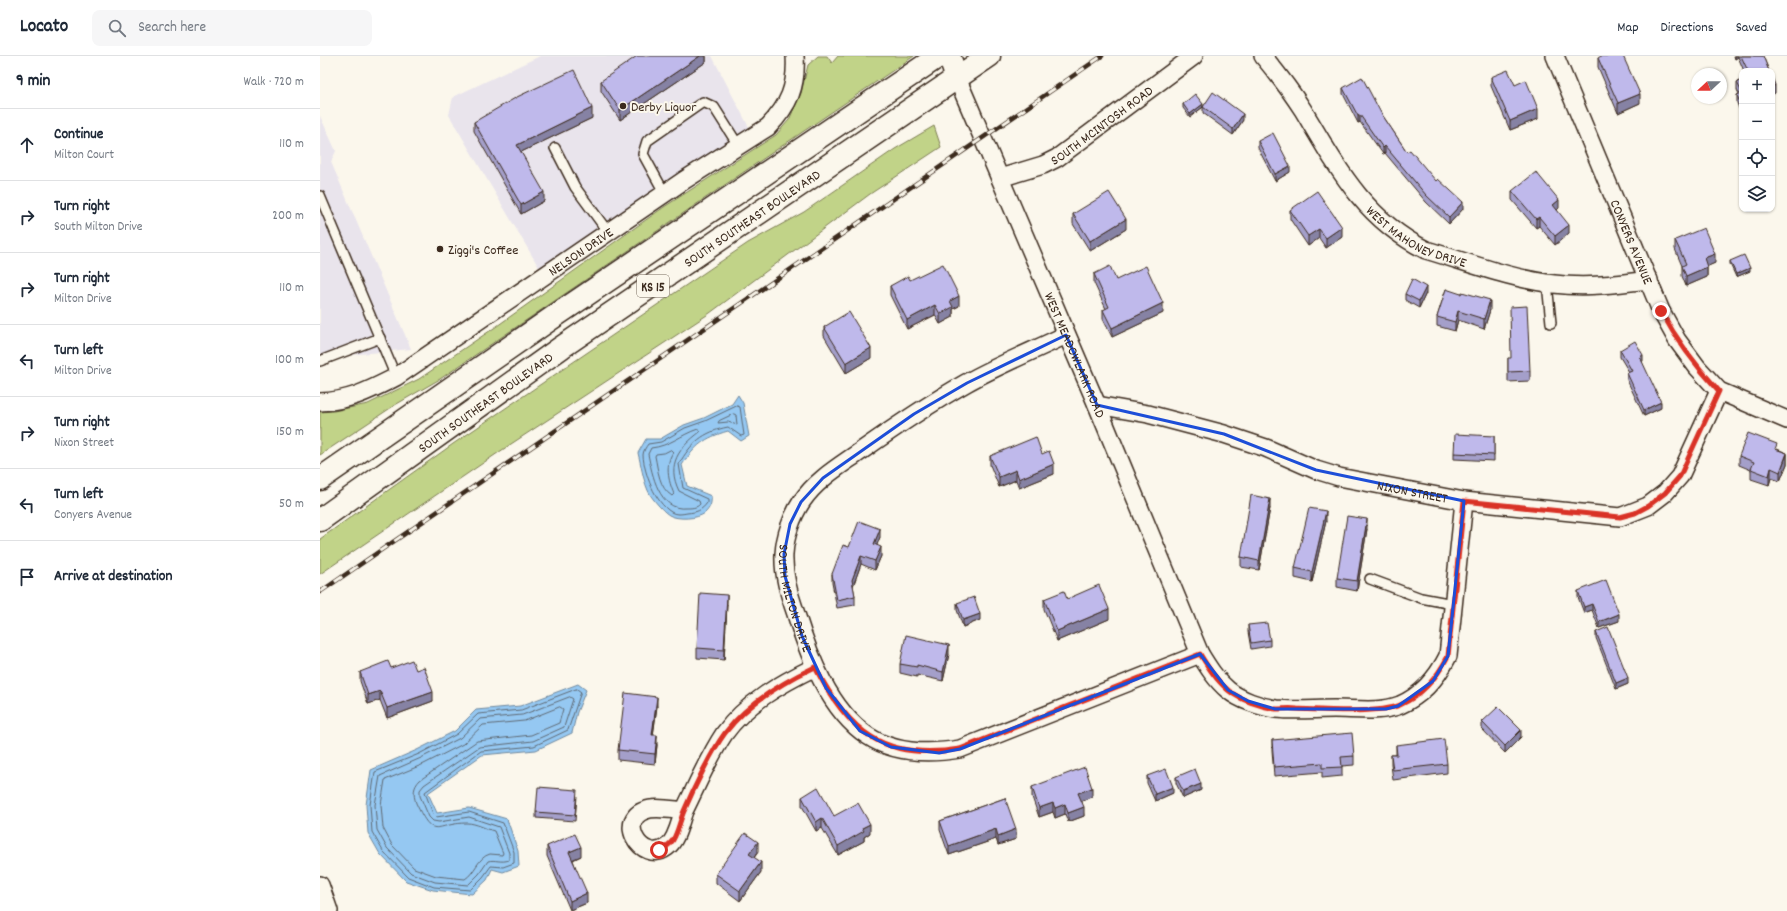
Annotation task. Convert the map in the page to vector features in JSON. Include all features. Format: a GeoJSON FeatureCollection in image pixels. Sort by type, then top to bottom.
{"type":"FeatureCollection","features":[{"type":"Feature","properties":{"kind":"main road","name":"SOUTH SOUTHEAST BOULEVARD"},"geometry":{"type":"LineString","coordinates":[[320,479],[555,316],[939,56]]}},
{"type":"Feature","properties":{"kind":"main road","name":"WEST MEADOWLARK ROAD"},"geometry":{"type":"LineString","coordinates":[[949,56],[957,78]]}},
{"type":"Feature","properties":{"kind":"main road","name":"SOUTH SOUTHEAST BOULEVARD"},"geometry":{"type":"LineString","coordinates":[[320,520],[562,347],[989,56]]}},
{"type":"Feature","properties":{"kind":"street","name":"SOUTH MCINTOSH ROAD"},"geometry":{"type":"LineString","coordinates":[[1000,178],[1043,165],[1057,158],[1194,56]]}},
{"type":"Feature","properties":{"kind":"street","name":"WEST MAHONEY DRIVE"},"geometry":{"type":"LineString","coordinates":[[1263,56],[1302,109],[1351,187],[1368,207],[1394,230],[1426,250],[1529,280],[1547,283],[1586,286],[1649,280]]}},
{"type":"Feature","properties":{"kind":"street","name":"CONYERS AVENUE"},"geometry":{"type":"LineString","coordinates":[[1555,56],[1661,311],[1677,340],[1697,367],[1719,391],[1787,420]]}},
{"type":"Feature","properties":{"kind":"street","name":"NELSON DRIVE"},"geometry":{"type":"LineString","coordinates":[[320,402],[338,401],[359,395],[396,377],[608,232],[738,145],[768,127],[779,115],[793,90],[798,59]]}},
{"type":"Feature","properties":{"kind":"street","name":"WEST MEADOWLARK ROAD"},"geometry":{"type":"LineString","coordinates":[[957,78],[1097,405],[1200,654],[1212,674],[1228,690],[1248,701],[1275,709],[1386,709],[1410,700],[1422,692],[1442,670],[1448,656],[1464,501]]}},
{"type":"Feature","properties":{"kind":"street","name":"SOUTH MILTON DRIVE"},"geometry":{"type":"LineString","coordinates":[[1066,335],[967,383],[914,414],[823,478],[801,502],[790,524],[786,540],[784,554],[785,576],[802,636],[815,667],[826,688],[842,711],[860,731],[891,747],[913,751],[939,752],[960,749],[1200,654]]}},
{"type":"Feature","properties":{"kind":"street","name":"NIXON STREET"},"geometry":{"type":"LineString","coordinates":[[1097,405],[1148,414],[1224,434],[1266,448],[1316,470],[1339,477],[1464,501],[1620,517],[1635,513],[1648,506],[1665,493],[1680,476],[1719,391]]}},
{"type":"Feature","properties":{"kind":"street"},"geometry":{"type":"LineString","coordinates":[[684,811],[725,734],[742,714],[764,696],[789,680],[815,667]]}},
{"type":"Feature","properties":{"kind":"street"},"geometry":{"type":"LineString","coordinates":[[320,885],[329,911]]}},
{"type":"Feature","properties":{"kind":"lane"},"geometry":{"type":"LineString","coordinates":[[665,194],[643,154],[647,141],[703,102],[714,107],[738,145]]}},
{"type":"Feature","properties":{"kind":"lane"},"geometry":{"type":"LineString","coordinates":[[556,148],[575,187],[608,232]]}},
{"type":"Feature","properties":{"kind":"lane"},"geometry":{"type":"LineString","coordinates":[[320,196],[396,377]]}},
{"type":"Feature","properties":{"kind":"lane"},"geometry":{"type":"LineString","coordinates":[[1547,283],[1551,323]]}},
{"type":"Feature","properties":{"kind":"lane"},"geometry":{"type":"LineString","coordinates":[[320,362],[380,338]]}},
{"type":"Feature","properties":{"kind":"lane"},"geometry":{"type":"LineString","coordinates":[[1370,579],[1421,598],[1453,604]]}},
{"type":"Feature","properties":{"kind":"highlighted area"},"geometry":{"type":"Polygon","coordinates":[[[1066,335],[1097,405],[1224,434],[1316,470],[1464,501],[1448,656],[1433,681],[1398,706],[1386,709],[1275,709],[1248,701],[1228,690],[1200,654],[960,749],[939,753],[891,747],[860,731],[826,688],[802,636],[785,576],[784,554],[790,524],[801,502],[823,478],[914,414],[967,383],[1066,335]]]}},
{"type":"Feature","properties":{"kind":"shaded area"},"geometry":{"type":"Polygon","coordinates":[[[540,56],[712,56],[754,137],[544,276],[449,115],[453,97],[540,56]]]}},
{"type":"Feature","properties":{"kind":"shaded area"},"geometry":{"type":"Polygon","coordinates":[[[320,116],[336,151],[331,162],[411,349],[320,358],[320,116]]]}},
{"type":"Feature","properties":{"kind":"green space"},"geometry":{"type":"Polygon","coordinates":[[[818,56],[827,56],[832,63],[838,56],[914,56],[440,379],[395,405],[320,455],[320,412],[334,411],[368,404],[419,379],[497,326],[664,207],[776,135],[789,120],[801,93],[808,65],[818,56]]]}},
{"type":"Feature","properties":{"kind":"green space"},"geometry":{"type":"Polygon","coordinates":[[[934,126],[941,147],[870,194],[710,313],[511,444],[320,574],[320,539],[453,444],[748,243],[804,212],[895,149],[934,126]]]}},
{"type":"Feature","properties":{"kind":"water"},"geometry":{"type":"Polygon","coordinates":[[[738,395],[743,403],[749,436],[741,441],[728,431],[713,436],[696,447],[682,465],[687,486],[711,496],[711,503],[709,507],[705,513],[693,518],[677,518],[669,515],[654,500],[648,490],[642,472],[638,453],[646,439],[660,439],[684,425],[704,418],[732,404],[738,395]]]}},
{"type":"Feature","properties":{"kind":"water"},"geometry":{"type":"Polygon","coordinates":[[[578,684],[586,690],[577,712],[572,733],[536,750],[482,755],[428,793],[437,813],[469,808],[507,819],[518,851],[519,866],[503,872],[492,869],[487,880],[472,894],[433,890],[406,881],[380,854],[368,833],[366,805],[371,770],[417,750],[455,731],[476,710],[520,706],[578,684]]]}},
{"type":"Feature","properties":{"kind":"building"},"geometry":{"type":"Polygon","coordinates":[[[637,56],[700,56],[620,110],[601,81],[637,56]]]}},
{"type":"Feature","properties":{"kind":"building"},"geometry":{"type":"Polygon","coordinates":[[[1601,56],[1623,56],[1640,94],[1618,103],[1598,58],[1601,56]]]}},
{"type":"Feature","properties":{"kind":"building"},"geometry":{"type":"Polygon","coordinates":[[[1741,56],[1763,56],[1768,68],[1747,68],[1741,56]]]}},
{"type":"Feature","properties":{"kind":"building"},"geometry":{"type":"Polygon","coordinates":[[[574,70],[592,108],[517,145],[544,192],[521,205],[474,122],[517,97],[574,70]]]}},
{"type":"Feature","properties":{"kind":"building"},"geometry":{"type":"Polygon","coordinates":[[[1508,70],[1515,85],[1526,80],[1538,109],[1510,121],[1491,77],[1508,70]]]}},
{"type":"Feature","properties":{"kind":"building"},"geometry":{"type":"Polygon","coordinates":[[[1362,77],[1381,113],[1407,152],[1410,150],[1436,181],[1438,179],[1463,202],[1449,217],[1426,195],[1385,146],[1383,148],[1360,115],[1358,116],[1343,88],[1362,77]]]}},
{"type":"Feature","properties":{"kind":"building"},"geometry":{"type":"Polygon","coordinates":[[[1213,92],[1243,114],[1233,129],[1203,107],[1213,92]]]}},
{"type":"Feature","properties":{"kind":"building"},"geometry":{"type":"Polygon","coordinates":[[[1195,94],[1203,104],[1190,114],[1183,104],[1195,94]]]}},
{"type":"Feature","properties":{"kind":"building"},"geometry":{"type":"Polygon","coordinates":[[[1273,133],[1290,166],[1275,174],[1258,141],[1273,133]]]}},
{"type":"Feature","properties":{"kind":"building"},"geometry":{"type":"Polygon","coordinates":[[[1536,172],[1559,200],[1553,205],[1569,225],[1555,236],[1539,217],[1536,219],[1512,191],[1536,172]]]}},
{"type":"Feature","properties":{"kind":"building"},"geometry":{"type":"Polygon","coordinates":[[[1317,191],[1342,227],[1326,238],[1319,229],[1308,236],[1290,210],[1317,191]]]}},
{"type":"Feature","properties":{"kind":"building"},"geometry":{"type":"Polygon","coordinates":[[[1109,192],[1126,219],[1090,241],[1073,214],[1109,192]]]}},
{"type":"Feature","properties":{"kind":"building"},"geometry":{"type":"Polygon","coordinates":[[[1704,228],[1715,254],[1704,258],[1707,267],[1686,276],[1682,266],[1686,264],[1675,240],[1704,228]]]}},
{"type":"Feature","properties":{"kind":"building"},"geometry":{"type":"Polygon","coordinates":[[[1744,255],[1750,268],[1736,274],[1730,261],[1744,255]]]}},
{"type":"Feature","properties":{"kind":"building"},"geometry":{"type":"Polygon","coordinates":[[[943,264],[959,296],[950,301],[953,307],[940,314],[935,305],[907,320],[890,286],[908,276],[910,280],[943,264]]]}},
{"type":"Feature","properties":{"kind":"building"},"geometry":{"type":"Polygon","coordinates":[[[1110,266],[1116,280],[1146,266],[1163,303],[1112,328],[1103,310],[1109,307],[1094,274],[1110,266]]]}},
{"type":"Feature","properties":{"kind":"building"},"geometry":{"type":"Polygon","coordinates":[[[1412,279],[1426,287],[1419,301],[1405,294],[1412,279]]]}},
{"type":"Feature","properties":{"kind":"building"},"geometry":{"type":"Polygon","coordinates":[[[1446,289],[1461,294],[1462,292],[1490,300],[1484,319],[1458,311],[1455,322],[1437,317],[1446,289]]]}},
{"type":"Feature","properties":{"kind":"building"},"geometry":{"type":"Polygon","coordinates":[[[1527,306],[1530,371],[1508,372],[1508,358],[1511,358],[1510,307],[1527,306]]]}},
{"type":"Feature","properties":{"kind":"building"},"geometry":{"type":"Polygon","coordinates":[[[849,312],[871,348],[846,363],[824,327],[849,312]]]}},
{"type":"Feature","properties":{"kind":"building"},"geometry":{"type":"Polygon","coordinates":[[[1635,341],[1643,355],[1640,357],[1661,402],[1644,410],[1627,373],[1632,371],[1620,350],[1635,341]]]}},
{"type":"Feature","properties":{"kind":"building"},"geometry":{"type":"Polygon","coordinates":[[[1748,433],[1777,444],[1775,449],[1787,453],[1780,472],[1771,468],[1769,476],[1751,469],[1754,462],[1739,456],[1748,433]]]}},
{"type":"Feature","properties":{"kind":"building"},"geometry":{"type":"Polygon","coordinates":[[[1455,434],[1494,436],[1494,455],[1454,453],[1455,434]]]}},
{"type":"Feature","properties":{"kind":"building"},"geometry":{"type":"Polygon","coordinates":[[[1036,437],[1042,454],[1049,451],[1054,464],[1019,479],[1016,470],[999,477],[990,456],[1036,437]]]}},
{"type":"Feature","properties":{"kind":"building"},"geometry":{"type":"Polygon","coordinates":[[[1251,495],[1270,499],[1259,561],[1241,557],[1251,495]]]}},
{"type":"Feature","properties":{"kind":"building"},"geometry":{"type":"Polygon","coordinates":[[[1309,508],[1326,511],[1312,572],[1295,568],[1309,508]]]}},
{"type":"Feature","properties":{"kind":"building"},"geometry":{"type":"Polygon","coordinates":[[[1347,516],[1367,519],[1357,581],[1337,578],[1347,516]]]}},
{"type":"Feature","properties":{"kind":"building"},"geometry":{"type":"Polygon","coordinates":[[[859,521],[880,529],[874,544],[881,547],[875,561],[861,556],[852,580],[855,596],[837,600],[832,574],[843,545],[849,547],[859,521]]]}},
{"type":"Feature","properties":{"kind":"building"},"geometry":{"type":"Polygon","coordinates":[[[1606,580],[1619,614],[1599,622],[1592,604],[1584,607],[1578,591],[1606,580]]]}},
{"type":"Feature","properties":{"kind":"building"},"geometry":{"type":"Polygon","coordinates":[[[1099,585],[1109,609],[1057,631],[1044,599],[1064,591],[1067,599],[1099,585]]]}},
{"type":"Feature","properties":{"kind":"building"},"geometry":{"type":"Polygon","coordinates":[[[700,593],[727,595],[724,650],[697,648],[700,593]]]}},
{"type":"Feature","properties":{"kind":"building"},"geometry":{"type":"Polygon","coordinates":[[[974,597],[980,614],[963,620],[957,603],[974,597]]]}},
{"type":"Feature","properties":{"kind":"building"},"geometry":{"type":"Polygon","coordinates":[[[1267,623],[1270,640],[1251,643],[1248,625],[1267,623]]]}},
{"type":"Feature","properties":{"kind":"building"},"geometry":{"type":"Polygon","coordinates":[[[1608,627],[1628,678],[1616,683],[1596,632],[1608,627]]]}},
{"type":"Feature","properties":{"kind":"building"},"geometry":{"type":"Polygon","coordinates":[[[906,635],[949,645],[943,672],[917,665],[917,667],[900,664],[906,635]]]}},
{"type":"Feature","properties":{"kind":"building"},"geometry":{"type":"Polygon","coordinates":[[[412,660],[416,670],[424,667],[433,692],[387,708],[380,691],[368,695],[360,672],[388,661],[391,668],[412,660]]]}},
{"type":"Feature","properties":{"kind":"building"},"geometry":{"type":"Polygon","coordinates":[[[625,693],[657,697],[652,735],[657,735],[655,754],[618,750],[625,693]]]}},
{"type":"Feature","properties":{"kind":"building"},"geometry":{"type":"Polygon","coordinates":[[[1498,707],[1521,730],[1505,746],[1482,722],[1498,707]]]}},
{"type":"Feature","properties":{"kind":"building"},"geometry":{"type":"Polygon","coordinates":[[[1352,733],[1354,756],[1341,757],[1342,767],[1322,768],[1322,763],[1274,767],[1272,740],[1352,733]]]}},
{"type":"Feature","properties":{"kind":"building"},"geometry":{"type":"Polygon","coordinates":[[[1444,739],[1447,764],[1393,770],[1391,755],[1397,755],[1396,745],[1444,739]]]}},
{"type":"Feature","properties":{"kind":"building"},"geometry":{"type":"Polygon","coordinates":[[[1085,767],[1092,788],[1078,793],[1084,807],[1068,813],[1065,804],[1055,808],[1053,803],[1039,808],[1032,787],[1085,767]]]}},
{"type":"Feature","properties":{"kind":"building"},"geometry":{"type":"Polygon","coordinates":[[[1166,769],[1173,787],[1155,794],[1147,776],[1166,769]]]}},
{"type":"Feature","properties":{"kind":"building"},"geometry":{"type":"Polygon","coordinates":[[[1195,769],[1201,784],[1183,791],[1176,777],[1195,769]]]}},
{"type":"Feature","properties":{"kind":"building"},"geometry":{"type":"Polygon","coordinates":[[[538,787],[577,790],[575,815],[536,812],[538,787]]]}},
{"type":"Feature","properties":{"kind":"building"},"geometry":{"type":"Polygon","coordinates":[[[818,787],[834,816],[858,803],[870,824],[862,828],[864,831],[838,846],[822,818],[816,822],[802,797],[818,787]]]}},
{"type":"Feature","properties":{"kind":"building"},"geometry":{"type":"Polygon","coordinates":[[[1005,798],[1016,829],[998,836],[996,829],[949,846],[940,821],[1005,798]]]}},
{"type":"Feature","properties":{"kind":"building"},"geometry":{"type":"Polygon","coordinates":[[[745,833],[758,842],[749,854],[761,862],[740,891],[716,874],[745,833]]]}},
{"type":"Feature","properties":{"kind":"building"},"geometry":{"type":"Polygon","coordinates":[[[575,834],[581,847],[569,852],[587,893],[570,901],[547,846],[575,834]]]}},
{"type":"Feature","properties":{"kind":"railway"},"geometry":{"type":"LineString","coordinates":[[320,592],[1102,56]]}},
{"type":"Feature","properties":{"kind":"place","name":"Derby Liquor"},"geometry":{"type":"Point","coordinates":[623,106]}},
{"type":"Feature","properties":{"kind":"place","name":"Ziggi's Coffee"},"geometry":{"type":"Point","coordinates":[440,249]}},
{"type":"Feature","properties":{"kind":"route"},"geometry":{"type":"LineString","coordinates":[[659,850],[668,847],[674,839],[684,811],[707,764],[725,734],[742,714],[764,696],[789,680],[815,667],[826,688],[842,711],[860,731],[891,747],[925,752],[960,749],[1200,654],[1212,674],[1228,690],[1248,701],[1275,709],[1386,709],[1398,706],[1410,700],[1422,692],[1433,681],[1442,670],[1448,656],[1464,501],[1620,517],[1635,513],[1648,506],[1665,493],[1684,470],[1719,391],[1697,367],[1677,340],[1661,311]]}}]}
